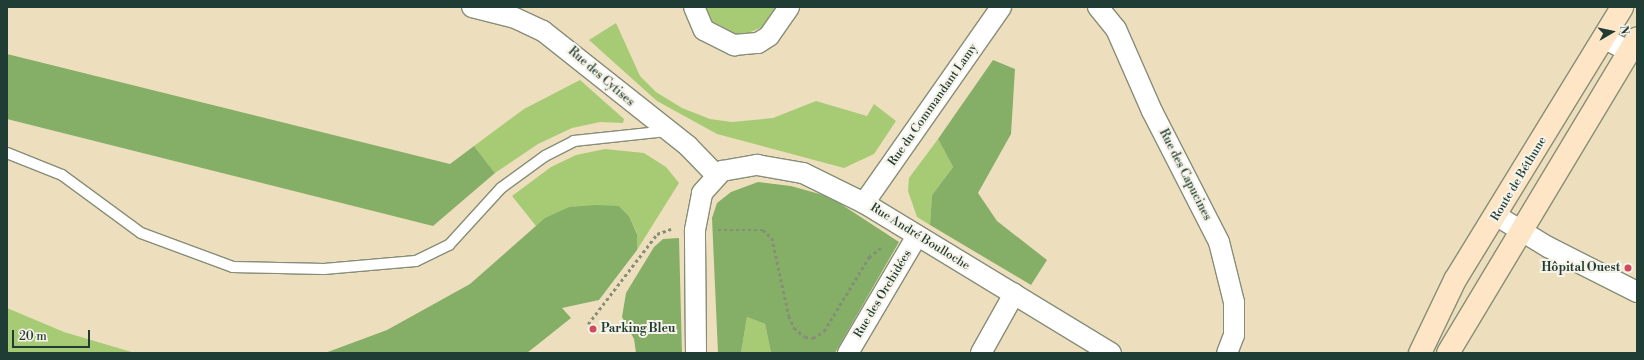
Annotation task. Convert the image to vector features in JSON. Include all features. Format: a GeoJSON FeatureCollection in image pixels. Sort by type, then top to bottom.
{"type":"FeatureCollection","features":[{"type":"Feature","properties":{"kind":"main road","name":"Route de Béthune"},"geometry":{"type":"LineString","coordinates":[[1420,353],[1456,280],[1497,216],[1622,7]]}},
{"type":"Feature","properties":{"kind":"main road"},"geometry":{"type":"LineString","coordinates":[[1448,353],[1634,47]]}},
{"type":"Feature","properties":{"kind":"street","name":"Rue des Cytises"},"geometry":{"type":"LineString","coordinates":[[472,7],[515,18],[543,31],[688,146],[715,174]]}},
{"type":"Feature","properties":{"kind":"street"},"geometry":{"type":"LineString","coordinates":[[694,7],[704,30],[734,45],[758,43],[769,36],[789,7]]}},
{"type":"Feature","properties":{"kind":"street","name":"Rue du Commandant Lamy"},"geometry":{"type":"LineString","coordinates":[[864,203],[1001,7]]}},
{"type":"Feature","properties":{"kind":"street","name":"Rue des Capucines"},"geometry":{"type":"LineString","coordinates":[[1098,7],[1116,29],[1152,111],[1219,242],[1234,302],[1234,335],[1227,353]]}},
{"type":"Feature","properties":{"kind":"street"},"geometry":{"type":"LineString","coordinates":[[1604,38],[1634,47]]}},
{"type":"Feature","properties":{"kind":"street","name":"Rue André Boulloche"},"geometry":{"type":"LineString","coordinates":[[715,174],[745,166],[790,170],[818,179],[864,203],[1111,353]]}},
{"type":"Feature","properties":{"kind":"street"},"geometry":{"type":"LineString","coordinates":[[696,353],[695,230],[702,193],[715,174]]}},
{"type":"Feature","properties":{"kind":"street"},"geometry":{"type":"LineString","coordinates":[[1497,216],[1521,231],[1637,292]]}},
{"type":"Feature","properties":{"kind":"street","name":"Rue des Orchidées"},"geometry":{"type":"LineString","coordinates":[[848,353],[917,236]]}},
{"type":"Feature","properties":{"kind":"street"},"geometry":{"type":"LineString","coordinates":[[981,353],[1014,294]]}},
{"type":"Feature","properties":{"kind":"lane"},"geometry":{"type":"LineString","coordinates":[[7,153],[62,175],[141,233],[219,262],[233,267],[324,269],[416,262],[449,245],[501,188],[545,156],[574,141],[668,131]]}},
{"type":"Feature","properties":{"kind":"path"},"geometry":{"type":"LineString","coordinates":[[695,230],[763,230],[772,238],[789,316],[796,332],[805,337],[813,338],[824,331],[869,257],[879,248],[896,246],[907,253]]}},
{"type":"Feature","properties":{"kind":"path"},"geometry":{"type":"LineString","coordinates":[[588,324],[658,234]]}},
{"type":"Feature","properties":{"kind":"green space"},"geometry":{"type":"Polygon","coordinates":[[[704,7],[777,7],[765,26],[738,37],[713,26],[704,7]]]}},
{"type":"Feature","properties":{"kind":"green space"},"geometry":{"type":"Polygon","coordinates":[[[616,23],[640,76],[656,92],[682,108],[710,119],[732,122],[773,118],[816,101],[867,116],[874,104],[896,121],[874,154],[844,168],[717,134],[657,101],[589,40],[616,23]]]}},
{"type":"Feature","properties":{"kind":"green space"},"geometry":{"type":"Polygon","coordinates":[[[7,54],[450,164],[474,146],[495,173],[433,226],[7,119],[7,54]]]}},
{"type":"Feature","properties":{"kind":"green space"},"geometry":{"type":"Polygon","coordinates":[[[993,60],[1015,69],[1011,134],[978,193],[997,221],[1047,260],[1031,285],[930,225],[932,195],[953,167],[938,139],[993,60]]]}},
{"type":"Feature","properties":{"kind":"green space"},"geometry":{"type":"Polygon","coordinates":[[[580,80],[624,119],[623,123],[600,122],[572,128],[538,144],[495,173],[474,146],[524,109],[580,80]]]}},
{"type":"Feature","properties":{"kind":"green space"},"geometry":{"type":"Polygon","coordinates":[[[938,139],[953,167],[932,195],[930,225],[917,217],[908,191],[909,178],[938,139]]]}},
{"type":"Feature","properties":{"kind":"green space"},"geometry":{"type":"Polygon","coordinates":[[[605,149],[644,153],[666,167],[679,183],[637,250],[637,233],[629,216],[619,206],[569,207],[536,226],[512,196],[551,167],[576,155],[605,149]]]}},
{"type":"Feature","properties":{"kind":"green space"},"geometry":{"type":"Polygon","coordinates":[[[758,182],[791,186],[830,197],[899,242],[835,353],[771,353],[765,324],[747,317],[741,353],[718,353],[712,218],[717,203],[731,192],[758,182]]]}},
{"type":"Feature","properties":{"kind":"green space"},"geometry":{"type":"Polygon","coordinates":[[[596,205],[619,206],[629,216],[637,234],[637,250],[599,300],[562,308],[571,318],[527,353],[325,353],[387,330],[470,284],[545,218],[569,207],[596,205]]]}},
{"type":"Feature","properties":{"kind":"green space"},"geometry":{"type":"Polygon","coordinates":[[[679,238],[682,353],[636,353],[634,339],[622,317],[626,293],[654,247],[663,239],[679,238]]]}},
{"type":"Feature","properties":{"kind":"green space"},"geometry":{"type":"Polygon","coordinates":[[[7,308],[64,332],[135,353],[7,353],[7,308]]]}},
{"type":"Feature","properties":{"kind":"green space"},"geometry":{"type":"Polygon","coordinates":[[[747,317],[765,324],[771,353],[741,353],[747,317]]]}},
{"type":"Feature","properties":{"kind":"place","name":"Hôpital Ouest"},"geometry":{"type":"Point","coordinates":[1628,268]}},
{"type":"Feature","properties":{"kind":"place","name":"Parking Bleu"},"geometry":{"type":"Point","coordinates":[593,329]}}]}
